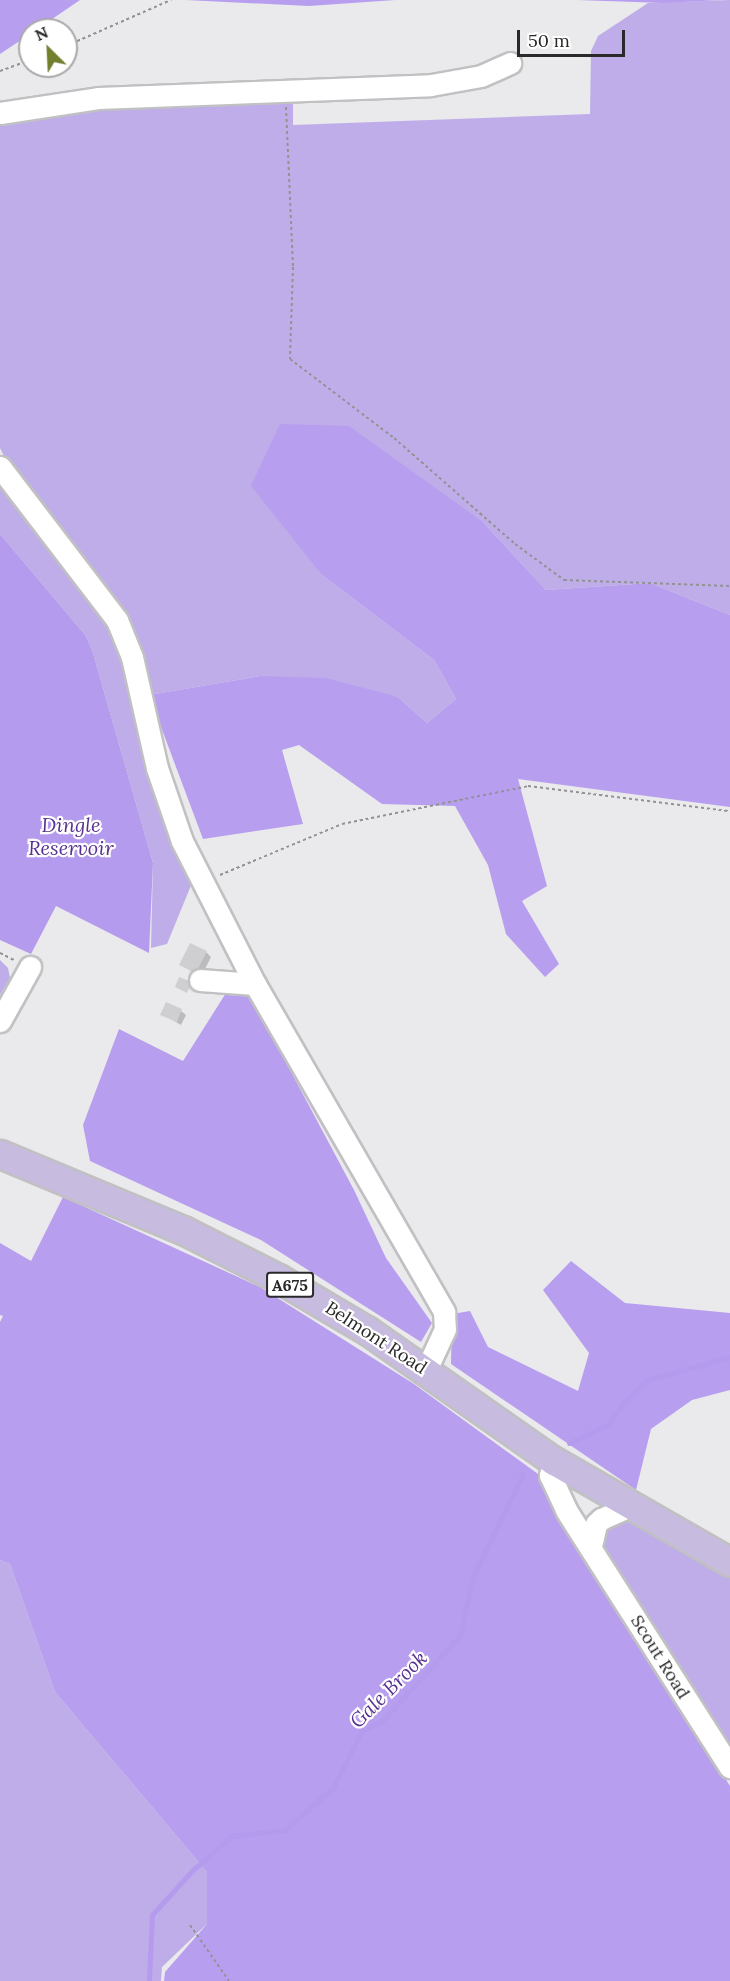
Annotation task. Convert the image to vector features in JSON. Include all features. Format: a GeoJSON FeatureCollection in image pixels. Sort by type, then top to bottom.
{"type":"FeatureCollection","features":[{"type":"Feature","properties":{"kind":"main road","name":"Belmont Road"},"geometry":{"type":"LineString","coordinates":[[0,1154],[183,1230],[278,1278],[368,1331],[554,1461],[730,1562]]}},
{"type":"Feature","properties":{"kind":"street"},"geometry":{"type":"LineString","coordinates":[[0,113],[98,98],[431,85],[481,76],[510,63]]}},
{"type":"Feature","properties":{"kind":"street"},"geometry":{"type":"LineString","coordinates":[[0,467],[117,620],[132,657],[157,768],[182,841],[255,984],[444,1312],[443,1336],[426,1370]]}},
{"type":"Feature","properties":{"kind":"street"},"geometry":{"type":"LineString","coordinates":[[0,1021],[30,967]]}},
{"type":"Feature","properties":{"kind":"street"},"geometry":{"type":"LineString","coordinates":[[200,980],[255,984]]}},
{"type":"Feature","properties":{"kind":"street","name":"Scout Road"},"geometry":{"type":"LineString","coordinates":[[554,1461],[550,1475],[566,1510],[730,1767]]}},
{"type":"Feature","properties":{"kind":"street"},"geometry":{"type":"LineString","coordinates":[[591,1546],[596,1524],[601,1519],[630,1506]]}},
{"type":"Feature","properties":{"kind":"path"},"geometry":{"type":"LineString","coordinates":[[78,41],[171,0]]}},
{"type":"Feature","properties":{"kind":"path"},"geometry":{"type":"LineString","coordinates":[[0,71],[18,64]]}},
{"type":"Feature","properties":{"kind":"path"},"geometry":{"type":"LineString","coordinates":[[285,92],[292,267],[290,359],[394,438],[515,544],[564,580],[730,586]]}},
{"type":"Feature","properties":{"kind":"path"},"geometry":{"type":"LineString","coordinates":[[203,883],[342,824],[528,786],[730,811]]}},
{"type":"Feature","properties":{"kind":"path"},"geometry":{"type":"LineString","coordinates":[[190,1925],[229,1981]]}},
{"type":"Feature","properties":{"kind":"shaded area"},"geometry":{"type":"Polygon","coordinates":[[[0,0],[80,0],[54,18],[18,18],[18,42],[0,54],[0,0]]]}},
{"type":"Feature","properties":{"kind":"shaded area"},"geometry":{"type":"Polygon","coordinates":[[[186,0],[395,0],[309,6],[186,0]]]}},
{"type":"Feature","properties":{"kind":"shaded area"},"geometry":{"type":"Polygon","coordinates":[[[577,0],[721,0],[664,3],[577,0]]]}},
{"type":"Feature","properties":{"kind":"shaded area"},"geometry":{"type":"Polygon","coordinates":[[[730,0],[730,615],[650,583],[546,590],[483,522],[322,575],[434,660],[456,699],[427,723],[398,697],[260,676],[149,695],[131,633],[7,462],[0,448],[0,116],[87,103],[293,101],[293,125],[590,114],[591,51],[598,36],[648,3],[730,0]]]}},
{"type":"Feature","properties":{"kind":"shaded area"},"geometry":{"type":"Polygon","coordinates":[[[280,424],[349,426],[483,522],[546,590],[650,583],[730,615],[730,807],[518,779],[547,886],[522,901],[559,964],[545,977],[506,934],[488,865],[455,806],[382,804],[299,745],[282,750],[303,824],[203,839],[149,695],[260,676],[326,678],[398,697],[427,723],[456,699],[434,660],[322,575],[251,486],[280,424]]]}},
{"type":"Feature","properties":{"kind":"shaded area"},"geometry":{"type":"Polygon","coordinates":[[[0,481],[112,621],[192,883],[167,944],[151,948],[153,863],[93,653],[86,636],[0,534],[0,481]]]}},
{"type":"Feature","properties":{"kind":"shaded area"},"geometry":{"type":"Polygon","coordinates":[[[0,960],[8,968],[10,978],[0,995],[0,960]]]}},
{"type":"Feature","properties":{"kind":"shaded area"},"geometry":{"type":"Polygon","coordinates":[[[226,993],[250,995],[354,1190],[386,1258],[432,1323],[421,1342],[261,1240],[90,1161],[83,1125],[119,1029],[183,1061],[226,993]]]}},
{"type":"Feature","properties":{"kind":"shaded area"},"geometry":{"type":"Polygon","coordinates":[[[63,1197],[260,1287],[414,1384],[538,1474],[556,1509],[730,1786],[730,1981],[164,1981],[165,1972],[207,1924],[207,1872],[55,1692],[10,1564],[0,1560],[0,1322],[3,1316],[0,1315],[0,1243],[31,1261],[63,1197]]]}},
{"type":"Feature","properties":{"kind":"shaded area"},"geometry":{"type":"Polygon","coordinates":[[[571,1261],[625,1303],[730,1313],[730,1390],[692,1400],[651,1429],[636,1490],[451,1364],[452,1314],[470,1311],[488,1347],[578,1391],[589,1353],[543,1290],[571,1261]]]}},
{"type":"Feature","properties":{"kind":"shaded area"},"geometry":{"type":"Polygon","coordinates":[[[630,1506],[730,1562],[730,1778],[591,1546],[608,1520],[630,1506]]]}},
{"type":"Feature","properties":{"kind":"shaded area"},"geometry":{"type":"Polygon","coordinates":[[[0,1560],[10,1564],[55,1692],[207,1872],[207,1924],[162,1967],[161,1981],[0,1981],[0,1560]]]}},
{"type":"Feature","properties":{"kind":"water","name":"Dingle Reservoir"},"geometry":{"type":"Polygon","coordinates":[[[0,534],[86,636],[93,653],[153,863],[149,953],[56,906],[31,954],[0,940],[0,534]]]}},
{"type":"Feature","properties":{"kind":"building"},"geometry":{"type":"Polygon","coordinates":[[[190,943],[207,951],[196,973],[179,965],[190,943]]]}},
{"type":"Feature","properties":{"kind":"building"},"geometry":{"type":"Polygon","coordinates":[[[179,977],[192,982],[187,993],[175,987],[179,977]]]}},
{"type":"Feature","properties":{"kind":"building"},"geometry":{"type":"Polygon","coordinates":[[[166,1002],[182,1009],[177,1022],[160,1015],[166,1002]]]}},
{"type":"Feature","properties":{"kind":"waterway","name":"Gale Brook"},"geometry":{"type":"LineString","coordinates":[[569,1443],[609,1424],[624,1402],[647,1380],[730,1357]]}},
{"type":"Feature","properties":{"kind":"waterway","name":"Gale Brook"},"geometry":{"type":"LineString","coordinates":[[149,1981],[152,1915],[192,1871],[232,1836],[285,1830],[333,1788],[362,1731],[382,1721],[460,1636],[473,1577],[523,1474]]}}]}
